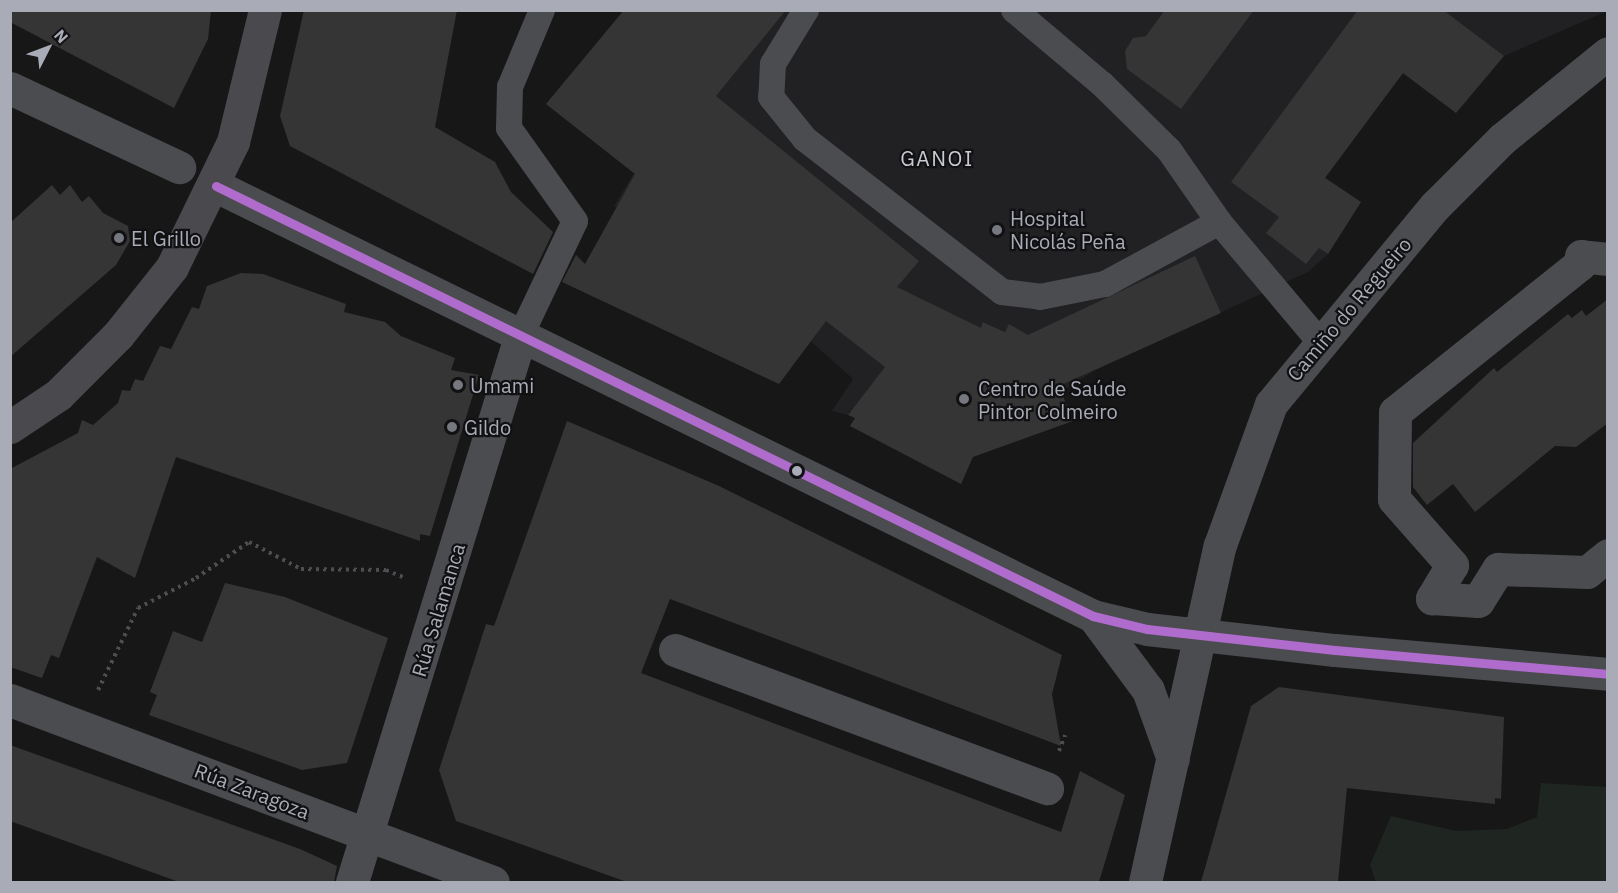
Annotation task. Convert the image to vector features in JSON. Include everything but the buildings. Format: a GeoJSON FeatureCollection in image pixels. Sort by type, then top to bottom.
{"type":"FeatureCollection","features":[{"type":"Feature","properties":{"kind":"main road"},"geometry":{"type":"LineString","coordinates":[[10,427],[58,395],[118,335],[172,267],[216,186],[250,86],[265,10]]}},
{"type":"Feature","properties":{"kind":"street","name":"Camiño do Regueiro"},"geometry":{"type":"LineString","coordinates":[[1145,882],[1220,545],[1257,431],[1270,404],[1436,207],[1502,139],[1608,54]]}},
{"type":"Feature","properties":{"kind":"street"},"geometry":{"type":"LineString","coordinates":[[10,88],[179,167]]}},
{"type":"Feature","properties":{"kind":"street"},"geometry":{"type":"LineString","coordinates":[[216,186],[1093,616],[1201,634],[1608,675]]}},
{"type":"Feature","properties":{"kind":"street"},"geometry":{"type":"LineString","coordinates":[[1608,259],[1581,256],[1581,264],[1395,412],[1394,499],[1452,565],[1432,598],[1478,601],[1498,569],[1587,572],[1608,555]]}},
{"type":"Feature","properties":{"kind":"street","name":"Rúa Salamanca"},"geometry":{"type":"LineString","coordinates":[[352,882],[520,337]]}},
{"type":"Feature","properties":{"kind":"street"},"geometry":{"type":"LineString","coordinates":[[1093,616],[1148,690],[1173,759]]}},
{"type":"Feature","properties":{"kind":"street"},"geometry":{"type":"LineString","coordinates":[[675,650],[1047,788]]}},
{"type":"Feature","properties":{"kind":"street","name":"Rúa Zaragoza"},"geometry":{"type":"LineString","coordinates":[[10,700],[492,882]]}},
{"type":"Feature","properties":{"kind":"lane"},"geometry":{"type":"LineString","coordinates":[[520,337],[575,220],[510,128],[510,87],[542,10]]}},
{"type":"Feature","properties":{"kind":"lane"},"geometry":{"type":"LineString","coordinates":[[806,10],[773,64],[771,98],[805,139],[1002,292],[1040,297],[1105,284],[1219,222]]}},
{"type":"Feature","properties":{"kind":"lane"},"geometry":{"type":"LineString","coordinates":[[1014,10],[1102,84],[1169,150],[1219,222],[1321,343]]}},
{"type":"Feature","properties":{"kind":"path"},"geometry":{"type":"LineString","coordinates":[[93,701],[138,608],[196,578],[249,542],[301,569],[386,570],[411,580]]}},
{"type":"Feature","properties":{"kind":"shaded area","name":"Hospital Nicolás Peña"},"geometry":{"type":"Polygon","coordinates":[[[624,11],[1607,11],[1504,56],[1456,113],[1403,73],[1325,177],[1361,202],[1328,254],[1308,272],[1094,371],[1061,392],[1033,338],[1010,325],[1005,332],[984,322],[981,328],[889,363],[848,415],[832,411],[853,379],[806,337],[614,206],[634,173],[546,104],[624,11]]]}},
{"type":"Feature","properties":{"kind":"shaded area"},"geometry":{"type":"Polygon","coordinates":[[[1541,783],[1607,787],[1607,882],[1376,882],[1370,865],[1391,816],[1456,831],[1507,829],[1537,817],[1541,783]]]}},
{"type":"Feature","properties":{"kind":"transit line"},"geometry":{"type":"LineString","coordinates":[[216,186],[1093,616],[1147,629],[1335,650],[1608,674]]}},
{"type":"Feature","properties":{"kind":"place","name":"Hospital Nicolás Peña"},"geometry":{"type":"Point","coordinates":[997,230]}},
{"type":"Feature","properties":{"kind":"place","name":"El Grillo"},"geometry":{"type":"Point","coordinates":[119,238]}},
{"type":"Feature","properties":{"kind":"place","name":"Umami"},"geometry":{"type":"Point","coordinates":[458,385]}},
{"type":"Feature","properties":{"kind":"place","name":"Centro de Saúde Pintor Colmeiro"},"geometry":{"type":"Point","coordinates":[964,399]}},
{"type":"Feature","properties":{"kind":"place","name":"Gildo"},"geometry":{"type":"Point","coordinates":[452,427]}},
{"type":"Feature","properties":{"kind":"district","name":"GANOI"},"geometry":{"type":"Point","coordinates":[937,158]}}]}
